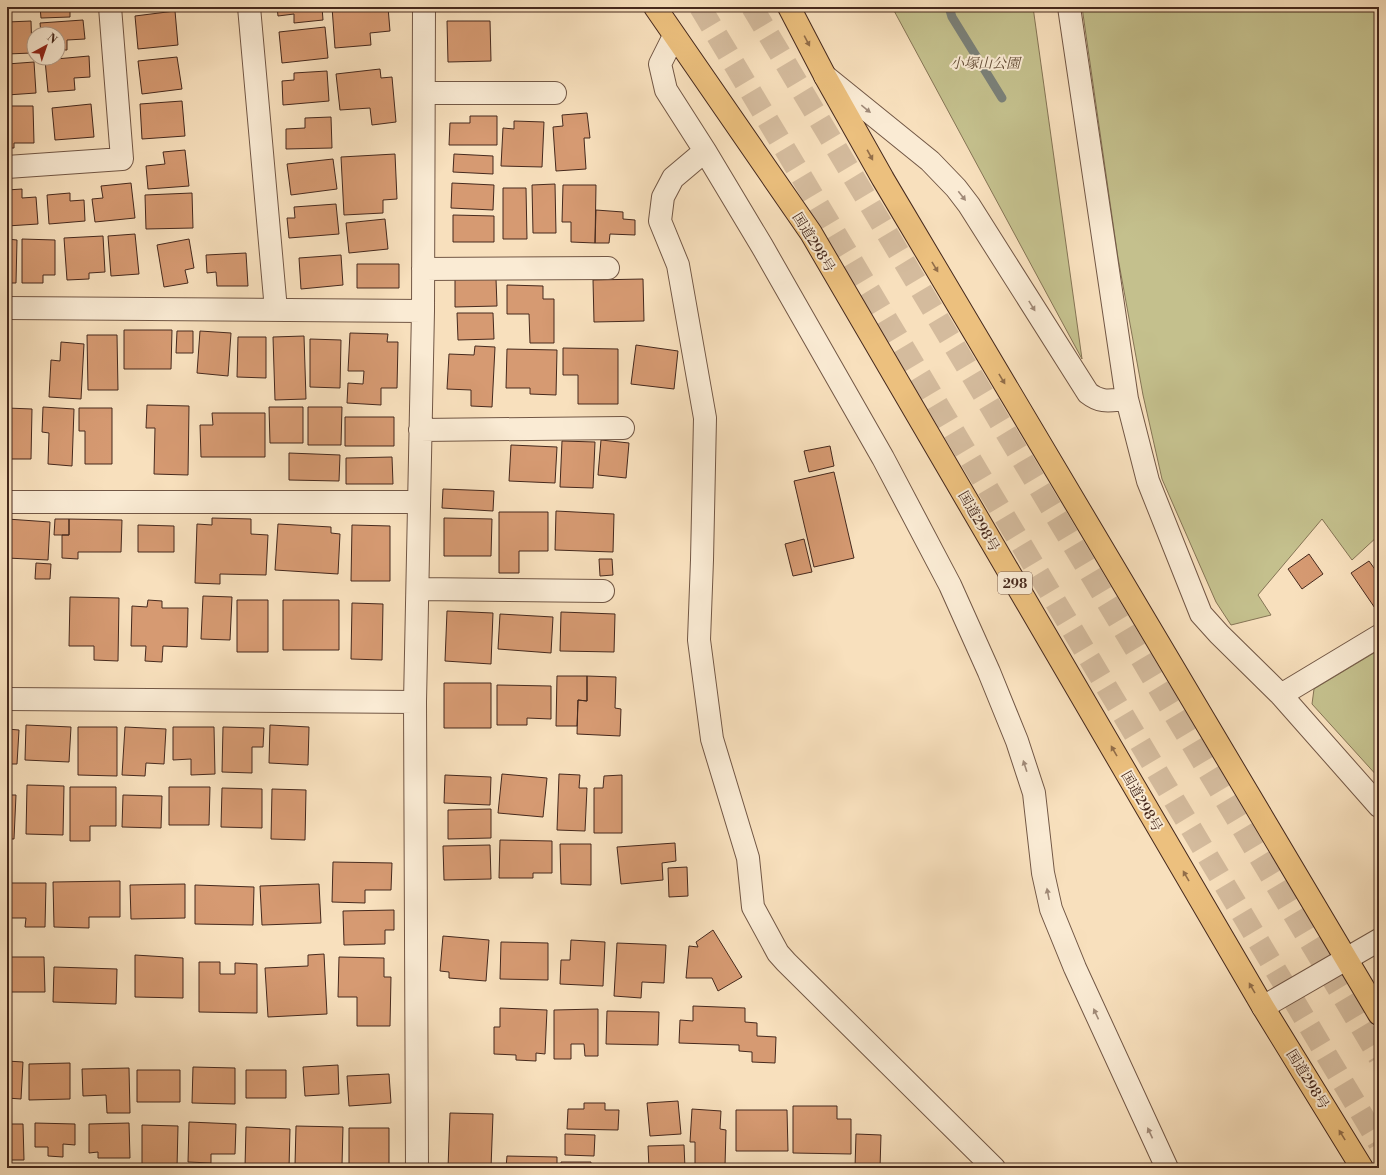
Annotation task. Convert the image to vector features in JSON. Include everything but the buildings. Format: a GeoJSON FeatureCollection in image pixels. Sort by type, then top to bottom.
{"type":"FeatureCollection","features":[{"type":"Feature","properties":{"kind":"highway","name":"国道298号"},"geometry":{"type":"LineString","coordinates":[[655,7],[810,234],[1263,1007],[1362,1168]]}},
{"type":"Feature","properties":{"kind":"highway"},"geometry":{"type":"LineString","coordinates":[[789,7],[825,76],[883,179],[1379,1014]]}},
{"type":"Feature","properties":{"kind":"street"},"geometry":{"type":"LineString","coordinates":[[7,167],[122,159],[110,7]]}},
{"type":"Feature","properties":{"kind":"street"},"geometry":{"type":"LineString","coordinates":[[250,7],[276,310]]}},
{"type":"Feature","properties":{"kind":"street"},"geometry":{"type":"LineString","coordinates":[[417,1168],[415,702],[423,311],[424,7]]}},
{"type":"Feature","properties":{"kind":"street"},"geometry":{"type":"LineString","coordinates":[[1069,7],[1127,399],[1148,481],[1202,614],[1219,634],[1281,696],[1379,806]]}},
{"type":"Feature","properties":{"kind":"street"},"geometry":{"type":"LineString","coordinates":[[674,36],[660,64],[666,90],[705,151],[762,246],[883,458],[950,585],[979,650],[1017,741],[1034,793],[1043,873],[1051,909],[1075,968],[1167,1168]]}},
{"type":"Feature","properties":{"kind":"street"},"geometry":{"type":"LineString","coordinates":[[825,76],[930,162],[956,188],[969,205],[1088,394],[1096,399],[1107,401],[1127,399]]}},
{"type":"Feature","properties":{"kind":"street"},"geometry":{"type":"LineString","coordinates":[[424,93],[555,93]]}},
{"type":"Feature","properties":{"kind":"street"},"geometry":{"type":"LineString","coordinates":[[705,151],[673,178],[663,197],[660,221],[678,265],[704,418],[699,640],[712,739],[748,858],[753,907],[778,953],[786,962],[994,1168]]}},
{"type":"Feature","properties":{"kind":"street"},"geometry":{"type":"LineString","coordinates":[[423,268],[608,268]]}},
{"type":"Feature","properties":{"kind":"street"},"geometry":{"type":"LineString","coordinates":[[7,308],[423,311]]}},
{"type":"Feature","properties":{"kind":"street"},"geometry":{"type":"LineString","coordinates":[[420,430],[623,428]]}},
{"type":"Feature","properties":{"kind":"street"},"geometry":{"type":"LineString","coordinates":[[7,502],[419,502]]}},
{"type":"Feature","properties":{"kind":"street"},"geometry":{"type":"LineString","coordinates":[[418,589],[603,591]]}},
{"type":"Feature","properties":{"kind":"street"},"geometry":{"type":"LineString","coordinates":[[1281,696],[1379,636]]}},
{"type":"Feature","properties":{"kind":"street"},"geometry":{"type":"LineString","coordinates":[[7,699],[415,702]]}},
{"type":"Feature","properties":{"kind":"street"},"geometry":{"type":"LineString","coordinates":[[1263,1007],[1379,940]]}},
{"type":"Feature","properties":{"kind":"green space","name":"小塚山公園"},"geometry":{"type":"Polygon","coordinates":[[[892,7],[1033,7],[1082,359],[892,7]]]}},
{"type":"Feature","properties":{"kind":"green space"},"geometry":{"type":"Polygon","coordinates":[[[1082,7],[1379,7],[1379,535],[1352,560],[1322,519],[1258,595],[1271,615],[1231,625],[1216,602],[1162,479],[1143,395],[1118,258],[1082,7]]]}},
{"type":"Feature","properties":{"kind":"green space"},"geometry":{"type":"Polygon","coordinates":[[[1379,650],[1379,778],[1312,704],[1314,689],[1379,650]]]}},
{"type":"Feature","properties":{"kind":"waterway"},"geometry":{"type":"LineString","coordinates":[[949,7],[952,17],[1002,98]]}},
{"type":"Feature","properties":{"kind":"tunnel"},"geometry":{"type":"LineString","coordinates":[[700,7],[1379,1143]]}},
{"type":"Feature","properties":{"kind":"tunnel"},"geometry":{"type":"LineString","coordinates":[[752,7],[1379,1057]]}}]}
